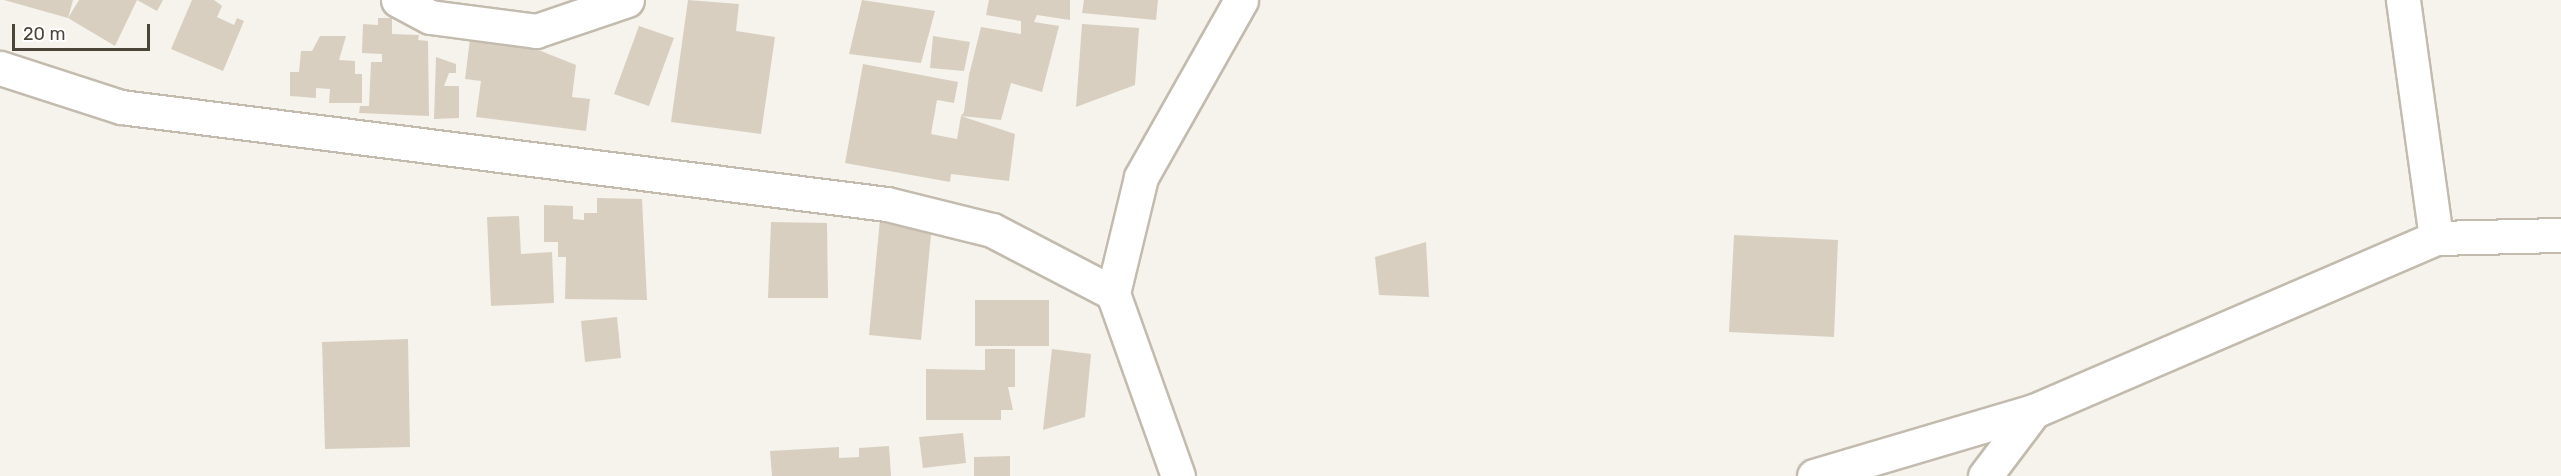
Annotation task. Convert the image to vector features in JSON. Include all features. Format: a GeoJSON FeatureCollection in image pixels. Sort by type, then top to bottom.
{"type":"FeatureCollection","features":[{"type":"Feature","properties":{"kind":"street"},"geometry":{"type":"LineString","coordinates":[[398,0],[430,17],[536,31],[627,0]]}},
{"type":"Feature","properties":{"kind":"street"},"geometry":{"type":"LineString","coordinates":[[1178,476],[1113,293],[1141,177],[1241,0]]}},
{"type":"Feature","properties":{"kind":"street"},"geometry":{"type":"LineString","coordinates":[[2403,0],[2436,238]]}},
{"type":"Feature","properties":{"kind":"street"},"geometry":{"type":"LineString","coordinates":[[0,68],[121,107],[887,204],[992,230],[1113,293]]}},
{"type":"Feature","properties":{"kind":"street"},"geometry":{"type":"LineString","coordinates":[[1814,476],[2034,411],[2436,238],[2561,235]]}},
{"type":"Feature","properties":{"kind":"street"},"geometry":{"type":"LineString","coordinates":[[1985,476],[2034,411]]}},
{"type":"Feature","properties":{"kind":"street"},"geometry":{"type":"LineString","coordinates":[[1159,427],[1168,476]]}},
{"type":"Feature","properties":{"kind":"building"},"geometry":{"type":"Polygon","coordinates":[[[4,0],[73,0],[68,18],[4,0]]]}},
{"type":"Feature","properties":{"kind":"building"},"geometry":{"type":"Polygon","coordinates":[[[79,0],[137,0],[115,46],[68,18],[79,0]]]}},
{"type":"Feature","properties":{"kind":"building"},"geometry":{"type":"Polygon","coordinates":[[[137,0],[163,0],[157,11],[137,0]]]}},
{"type":"Feature","properties":{"kind":"building"},"geometry":{"type":"Polygon","coordinates":[[[192,0],[214,0],[222,6],[217,17],[234,25],[237,18],[244,21],[223,71],[171,49],[192,0]]]}},
{"type":"Feature","properties":{"kind":"building"},"geometry":{"type":"Polygon","coordinates":[[[688,0],[739,4],[736,31],[775,37],[761,134],[671,122],[688,0]]]}},
{"type":"Feature","properties":{"kind":"building"},"geometry":{"type":"Polygon","coordinates":[[[862,0],[935,11],[921,63],[849,54],[862,0]]]}},
{"type":"Feature","properties":{"kind":"building"},"geometry":{"type":"Polygon","coordinates":[[[989,0],[1070,0],[1070,20],[1037,15],[1034,22],[1059,26],[1042,92],[1011,83],[1001,120],[961,116],[964,112],[969,75],[981,27],[1021,34],[1021,21],[986,15],[989,0]]]}},
{"type":"Feature","properties":{"kind":"building"},"geometry":{"type":"Polygon","coordinates":[[[1084,0],[1158,0],[1156,20],[1082,13],[1084,0]]]}},
{"type":"Feature","properties":{"kind":"building"},"geometry":{"type":"Polygon","coordinates":[[[378,18],[392,18],[392,34],[419,35],[418,40],[428,41],[429,116],[359,113],[360,106],[369,106],[371,62],[382,62],[382,54],[362,53],[363,24],[378,25],[378,18]]]}},
{"type":"Feature","properties":{"kind":"building"},"geometry":{"type":"Polygon","coordinates":[[[1082,24],[1139,28],[1135,85],[1076,107],[1082,24]]]}},
{"type":"Feature","properties":{"kind":"building"},"geometry":{"type":"Polygon","coordinates":[[[639,26],[674,38],[649,106],[614,94],[639,26]]]}},
{"type":"Feature","properties":{"kind":"building"},"geometry":{"type":"Polygon","coordinates":[[[320,36],[346,36],[339,60],[355,61],[355,74],[362,74],[362,103],[329,103],[330,89],[316,88],[316,98],[290,96],[290,72],[299,72],[301,51],[312,51],[320,36]]]}},
{"type":"Feature","properties":{"kind":"building"},"geometry":{"type":"Polygon","coordinates":[[[933,36],[970,42],[964,71],[930,68],[933,36]]]}},
{"type":"Feature","properties":{"kind":"building"},"geometry":{"type":"Polygon","coordinates":[[[470,39],[531,47],[576,65],[572,97],[590,99],[586,131],[476,117],[481,81],[465,79],[470,39]]]}},
{"type":"Feature","properties":{"kind":"building"},"geometry":{"type":"Polygon","coordinates":[[[436,57],[456,64],[456,73],[449,73],[444,86],[459,86],[459,118],[434,119],[436,57]]]}},
{"type":"Feature","properties":{"kind":"building"},"geometry":{"type":"Polygon","coordinates":[[[863,64],[958,82],[954,103],[937,100],[931,134],[957,139],[961,116],[1015,134],[1009,181],[951,174],[950,182],[845,163],[863,64]]]}},
{"type":"Feature","properties":{"kind":"building"},"geometry":{"type":"Polygon","coordinates":[[[597,198],[642,199],[647,300],[565,299],[566,257],[558,257],[558,242],[544,242],[544,205],[573,206],[573,219],[584,220],[584,213],[597,213],[597,198]]]}},
{"type":"Feature","properties":{"kind":"building"},"geometry":{"type":"Polygon","coordinates":[[[519,216],[521,254],[552,252],[554,303],[491,306],[487,217],[519,216]]]}},
{"type":"Feature","properties":{"kind":"building"},"geometry":{"type":"Polygon","coordinates":[[[880,219],[932,224],[921,340],[869,335],[880,219]]]}},
{"type":"Feature","properties":{"kind":"building"},"geometry":{"type":"Polygon","coordinates":[[[771,222],[827,223],[828,298],[768,298],[771,222]]]}},
{"type":"Feature","properties":{"kind":"building"},"geometry":{"type":"Polygon","coordinates":[[[1734,235],[1838,240],[1834,337],[1729,332],[1734,235]]]}},
{"type":"Feature","properties":{"kind":"building"},"geometry":{"type":"Polygon","coordinates":[[[1426,242],[1429,297],[1379,295],[1375,257],[1426,242]]]}},
{"type":"Feature","properties":{"kind":"building"},"geometry":{"type":"Polygon","coordinates":[[[975,300],[1049,300],[1049,346],[975,346],[975,300]]]}},
{"type":"Feature","properties":{"kind":"building"},"geometry":{"type":"Polygon","coordinates":[[[617,317],[621,358],[585,362],[581,321],[617,317]]]}},
{"type":"Feature","properties":{"kind":"building"},"geometry":{"type":"Polygon","coordinates":[[[408,339],[410,447],[325,449],[322,342],[408,339]]]}},
{"type":"Feature","properties":{"kind":"building"},"geometry":{"type":"Polygon","coordinates":[[[985,349],[1015,349],[1015,387],[1008,387],[1013,410],[1001,410],[1001,420],[926,420],[926,369],[985,370],[985,349]]]}},
{"type":"Feature","properties":{"kind":"building"},"geometry":{"type":"Polygon","coordinates":[[[1052,349],[1091,354],[1085,417],[1043,430],[1052,349]]]}},
{"type":"Feature","properties":{"kind":"building"},"geometry":{"type":"Polygon","coordinates":[[[963,433],[966,463],[923,468],[919,437],[963,433]]]}},
{"type":"Feature","properties":{"kind":"building"},"geometry":{"type":"Polygon","coordinates":[[[889,446],[891,476],[772,476],[770,451],[839,447],[839,458],[859,457],[859,448],[889,446]]]}},
{"type":"Feature","properties":{"kind":"building"},"geometry":{"type":"Polygon","coordinates":[[[1010,456],[1010,476],[974,476],[974,457],[1010,456]]]}}]}
